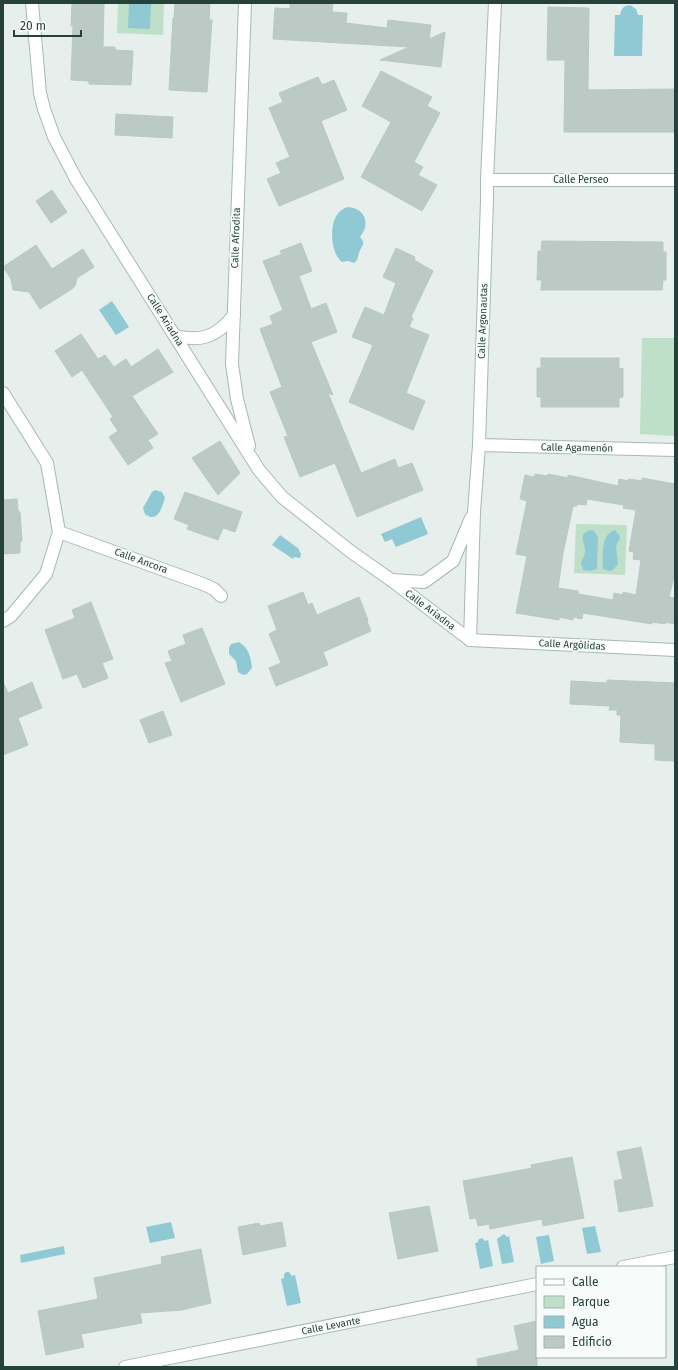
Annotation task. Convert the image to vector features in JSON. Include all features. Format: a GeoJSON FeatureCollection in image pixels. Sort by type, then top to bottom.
{"type":"FeatureCollection","features":[{"type":"Feature","properties":{"kind":"street","name":"Calle Ariadna"},"geometry":{"type":"LineString","coordinates":[[32,3],[40,93],[48,123],[76,179],[259,470],[282,498],[350,551],[470,640]]}},
{"type":"Feature","properties":{"kind":"street","name":"Calle Afrodita"},"geometry":{"type":"LineString","coordinates":[[245,3],[232,364],[234,383],[247,442],[259,470]]}},
{"type":"Feature","properties":{"kind":"street","name":"Calle Argonautas"},"geometry":{"type":"LineString","coordinates":[[470,640],[474,512],[479,445],[487,180],[495,3]]}},
{"type":"Feature","properties":{"kind":"street","name":"Calle Perseo"},"geometry":{"type":"LineString","coordinates":[[487,180],[675,180]]}},
{"type":"Feature","properties":{"kind":"street"},"geometry":{"type":"LineString","coordinates":[[175,336],[188,339],[202,338],[215,333],[226,326],[234,315]]}},
{"type":"Feature","properties":{"kind":"street"},"geometry":{"type":"LineString","coordinates":[[3,394],[47,463],[59,532],[46,574],[11,616],[3,621]]}},
{"type":"Feature","properties":{"kind":"street","name":"Calle Agamenón"},"geometry":{"type":"LineString","coordinates":[[479,445],[675,450]]}},
{"type":"Feature","properties":{"kind":"street","name":"Calle Ariadna"},"geometry":{"type":"LineString","coordinates":[[391,580],[424,582],[453,561],[474,512]]}},
{"type":"Feature","properties":{"kind":"street","name":"Calle Ancora"},"geometry":{"type":"LineString","coordinates":[[59,532],[203,584],[214,589],[221,596]]}},
{"type":"Feature","properties":{"kind":"street","name":"Calle Argólidas"},"geometry":{"type":"LineString","coordinates":[[470,640],[675,650]]}},
{"type":"Feature","properties":{"kind":"street"},"geometry":{"type":"LineString","coordinates":[[628,1266],[675,1257]]}},
{"type":"Feature","properties":{"kind":"street","name":"Calle Levante"},"geometry":{"type":"LineString","coordinates":[[125,1367],[536,1284]]}},
{"type":"Feature","properties":{"kind":"green space"},"geometry":{"type":"Polygon","coordinates":[[[118,3],[164,3],[163,35],[117,33],[118,3]]]}},
{"type":"Feature","properties":{"kind":"green space"},"geometry":{"type":"Polygon","coordinates":[[[642,338],[675,338],[675,436],[640,434],[642,338]]]}},
{"type":"Feature","properties":{"kind":"green space"},"geometry":{"type":"Polygon","coordinates":[[[576,524],[627,525],[625,575],[574,573],[576,524]]]}},
{"type":"Feature","properties":{"kind":"water"},"geometry":{"type":"Polygon","coordinates":[[[129,3],[151,3],[150,29],[128,28],[129,3]]]}},
{"type":"Feature","properties":{"kind":"water"},"geometry":{"type":"Polygon","coordinates":[[[630,5],[636,9],[638,15],[643,15],[642,56],[614,56],[615,15],[620,15],[623,8],[630,5]]]}},
{"type":"Feature","properties":{"kind":"water"},"geometry":{"type":"Polygon","coordinates":[[[347,207],[358,210],[362,213],[365,222],[365,227],[360,237],[363,245],[357,260],[354,263],[348,261],[342,262],[338,258],[333,247],[332,240],[334,220],[339,212],[347,207]]]}},
{"type":"Feature","properties":{"kind":"water"},"geometry":{"type":"Polygon","coordinates":[[[112,301],[129,327],[116,335],[99,310],[112,301]]]}},
{"type":"Feature","properties":{"kind":"water"},"geometry":{"type":"Polygon","coordinates":[[[155,490],[162,492],[165,498],[159,513],[156,516],[149,517],[145,514],[143,508],[152,492],[155,490]]]}},
{"type":"Feature","properties":{"kind":"water"},"geometry":{"type":"Polygon","coordinates":[[[421,517],[428,534],[396,547],[392,539],[385,542],[381,534],[421,517]]]}},
{"type":"Feature","properties":{"kind":"water"},"geometry":{"type":"Polygon","coordinates":[[[591,530],[594,531],[598,537],[597,569],[590,571],[583,570],[581,563],[585,552],[583,536],[591,530]]]}},
{"type":"Feature","properties":{"kind":"water"},"geometry":{"type":"Polygon","coordinates":[[[615,530],[620,538],[616,546],[618,564],[613,570],[609,571],[603,569],[603,546],[610,532],[615,530]]]}},
{"type":"Feature","properties":{"kind":"water"},"geometry":{"type":"Polygon","coordinates":[[[280,535],[299,549],[301,554],[300,558],[294,557],[293,559],[272,545],[280,535]]]}},
{"type":"Feature","properties":{"kind":"water"},"geometry":{"type":"Polygon","coordinates":[[[239,642],[247,650],[252,664],[252,668],[247,674],[243,675],[238,672],[236,661],[229,654],[231,644],[239,642]]]}},
{"type":"Feature","properties":{"kind":"water"},"geometry":{"type":"Polygon","coordinates":[[[171,1222],[175,1238],[150,1243],[146,1227],[171,1222]]]}},
{"type":"Feature","properties":{"kind":"water"},"geometry":{"type":"Polygon","coordinates":[[[595,1226],[601,1252],[587,1254],[582,1228],[595,1226]]]}},
{"type":"Feature","properties":{"kind":"water"},"geometry":{"type":"Polygon","coordinates":[[[504,1234],[507,1237],[509,1236],[514,1262],[502,1264],[497,1239],[504,1234]]]}},
{"type":"Feature","properties":{"kind":"water"},"geometry":{"type":"Polygon","coordinates":[[[549,1235],[554,1261],[541,1264],[536,1237],[549,1235]]]}},
{"type":"Feature","properties":{"kind":"water"},"geometry":{"type":"Polygon","coordinates":[[[482,1238],[485,1241],[488,1240],[493,1266],[480,1269],[475,1243],[482,1238]]]}},
{"type":"Feature","properties":{"kind":"water"},"geometry":{"type":"Polygon","coordinates":[[[64,1246],[65,1254],[21,1263],[20,1255],[64,1246]]]}},
{"type":"Feature","properties":{"kind":"water"},"geometry":{"type":"Polygon","coordinates":[[[289,1272],[292,1276],[295,1275],[301,1303],[287,1306],[281,1279],[284,1278],[284,1274],[289,1272]]]}},
{"type":"Feature","properties":{"kind":"building"},"geometry":{"type":"Polygon","coordinates":[[[72,3],[104,3],[103,47],[115,47],[115,50],[133,51],[131,85],[89,84],[89,81],[71,80],[73,26],[71,26],[72,3]]]}},
{"type":"Feature","properties":{"kind":"building"},"geometry":{"type":"Polygon","coordinates":[[[175,3],[210,3],[209,20],[212,20],[207,92],[169,90],[175,3]]]}},
{"type":"Feature","properties":{"kind":"building"},"geometry":{"type":"Polygon","coordinates":[[[290,3],[333,3],[332,12],[347,13],[346,23],[387,28],[388,20],[431,25],[429,39],[445,32],[441,67],[380,60],[409,47],[273,39],[275,8],[290,9],[290,3]]]}},
{"type":"Feature","properties":{"kind":"building"},"geometry":{"type":"Polygon","coordinates":[[[548,7],[589,8],[588,90],[675,89],[675,132],[564,132],[565,60],[547,60],[548,7]]]}},
{"type":"Feature","properties":{"kind":"building"},"geometry":{"type":"Polygon","coordinates":[[[381,71],[432,97],[427,106],[440,113],[414,162],[423,167],[418,175],[437,185],[422,211],[361,177],[391,122],[362,106],[381,71]]]}},
{"type":"Feature","properties":{"kind":"building"},"geometry":{"type":"Polygon","coordinates":[[[318,77],[322,85],[334,80],[347,110],[321,121],[344,179],[279,206],[267,179],[281,173],[276,163],[290,157],[269,108],[283,102],[279,93],[318,77]]]}},
{"type":"Feature","properties":{"kind":"building"},"geometry":{"type":"Polygon","coordinates":[[[116,114],[173,117],[172,138],[115,135],[116,114]]]}},
{"type":"Feature","properties":{"kind":"building"},"geometry":{"type":"Polygon","coordinates":[[[52,190],[67,212],[51,223],[36,201],[52,190]]]}},
{"type":"Feature","properties":{"kind":"building"},"geometry":{"type":"Polygon","coordinates":[[[542,241],[663,242],[663,252],[666,252],[666,280],[663,280],[662,290],[541,290],[542,280],[537,280],[538,251],[541,251],[542,241]]]}},
{"type":"Feature","properties":{"kind":"building"},"geometry":{"type":"Polygon","coordinates":[[[301,243],[312,271],[299,276],[311,309],[326,303],[337,332],[311,342],[333,395],[328,393],[361,473],[395,459],[398,468],[412,463],[423,490],[357,517],[335,463],[300,477],[284,437],[288,436],[270,392],[282,387],[260,329],[273,324],[270,316],[283,310],[263,261],[282,254],[280,251],[301,243]]]}},
{"type":"Feature","properties":{"kind":"building"},"geometry":{"type":"Polygon","coordinates":[[[36,245],[52,269],[83,249],[94,267],[77,278],[75,286],[72,289],[40,309],[29,292],[13,290],[11,279],[3,267],[36,245]]]}},
{"type":"Feature","properties":{"kind":"building"},"geometry":{"type":"Polygon","coordinates":[[[396,248],[415,257],[414,260],[433,271],[411,317],[413,318],[409,327],[429,335],[406,393],[425,401],[413,430],[349,402],[373,345],[352,337],[365,307],[384,315],[396,283],[383,277],[396,248]]]}},
{"type":"Feature","properties":{"kind":"building"},"geometry":{"type":"Polygon","coordinates":[[[81,334],[98,359],[105,355],[114,367],[126,359],[131,367],[158,349],[173,372],[132,396],[158,434],[148,440],[153,448],[128,465],[109,437],[118,431],[110,419],[113,417],[82,370],[72,377],[55,351],[81,334]]]}},
{"type":"Feature","properties":{"kind":"building"},"geometry":{"type":"Polygon","coordinates":[[[541,358],[619,358],[619,369],[623,368],[623,397],[619,398],[619,407],[541,407],[541,397],[537,397],[537,368],[541,368],[541,358]]]}},
{"type":"Feature","properties":{"kind":"building"},"geometry":{"type":"Polygon","coordinates":[[[220,441],[240,473],[218,495],[192,458],[220,441]]]}},
{"type":"Feature","properties":{"kind":"building"},"geometry":{"type":"Polygon","coordinates":[[[535,474],[547,476],[548,474],[568,478],[568,475],[618,486],[619,479],[628,481],[629,479],[642,481],[642,478],[675,484],[675,573],[669,597],[675,598],[675,624],[652,622],[652,624],[583,613],[582,619],[573,617],[573,620],[559,617],[559,620],[516,613],[527,556],[516,554],[527,501],[520,499],[525,475],[534,477],[535,474]],[[587,499],[586,505],[577,504],[577,506],[573,506],[563,553],[558,588],[578,591],[578,594],[613,600],[614,593],[623,595],[623,592],[636,595],[641,560],[633,559],[634,552],[629,551],[636,510],[623,508],[624,505],[587,499]]]}},
{"type":"Feature","properties":{"kind":"building"},"geometry":{"type":"Polygon","coordinates":[[[185,492],[242,512],[235,532],[223,528],[218,540],[187,529],[189,525],[174,519],[185,492]]]}},
{"type":"Feature","properties":{"kind":"building"},"geometry":{"type":"Polygon","coordinates":[[[17,499],[18,511],[20,512],[22,541],[20,542],[20,553],[3,554],[3,500],[17,499]]]}},
{"type":"Feature","properties":{"kind":"building"},"geometry":{"type":"Polygon","coordinates":[[[303,592],[308,605],[312,603],[317,615],[359,597],[371,631],[323,652],[328,665],[276,686],[269,668],[281,663],[269,634],[277,630],[268,606],[303,592]]]}},
{"type":"Feature","properties":{"kind":"building"},"geometry":{"type":"Polygon","coordinates":[[[91,602],[113,659],[102,663],[108,678],[83,688],[77,674],[63,679],[45,630],[75,618],[72,610],[91,602]]]}},
{"type":"Feature","properties":{"kind":"building"},"geometry":{"type":"Polygon","coordinates":[[[202,628],[225,684],[181,702],[165,663],[172,661],[168,651],[186,644],[183,635],[202,628]]]}},
{"type":"Feature","properties":{"kind":"building"},"geometry":{"type":"Polygon","coordinates":[[[607,680],[675,683],[675,761],[655,760],[655,744],[620,742],[621,715],[617,715],[617,710],[609,710],[610,706],[570,704],[571,681],[607,683],[607,680]]]}},
{"type":"Feature","properties":{"kind":"building"},"geometry":{"type":"Polygon","coordinates":[[[32,682],[42,708],[18,718],[28,745],[3,755],[3,685],[4,684],[8,693],[32,682]]]}},
{"type":"Feature","properties":{"kind":"building"},"geometry":{"type":"Polygon","coordinates":[[[163,711],[172,735],[149,743],[140,720],[163,711]]]}},
{"type":"Feature","properties":{"kind":"building"},"geometry":{"type":"Polygon","coordinates":[[[641,1147],[653,1206],[619,1212],[614,1181],[623,1179],[617,1152],[641,1147]]]}},
{"type":"Feature","properties":{"kind":"building"},"geometry":{"type":"Polygon","coordinates":[[[572,1157],[584,1218],[543,1226],[542,1219],[490,1229],[489,1224],[478,1226],[476,1218],[470,1219],[463,1181],[532,1168],[531,1165],[572,1157]]]}},
{"type":"Feature","properties":{"kind":"building"},"geometry":{"type":"Polygon","coordinates":[[[429,1206],[438,1251],[398,1259],[389,1213],[429,1206]]]}},
{"type":"Feature","properties":{"kind":"building"},"geometry":{"type":"Polygon","coordinates":[[[282,1222],[286,1246],[243,1255],[238,1227],[259,1223],[260,1226],[282,1222]]]}},
{"type":"Feature","properties":{"kind":"building"},"geometry":{"type":"Polygon","coordinates":[[[201,1249],[211,1303],[182,1310],[140,1313],[142,1323],[81,1334],[84,1347],[46,1355],[38,1311],[98,1299],[94,1278],[162,1264],[161,1257],[201,1249]]]}},
{"type":"Feature","properties":{"kind":"building"},"geometry":{"type":"Polygon","coordinates":[[[536,1321],[537,1367],[478,1367],[477,1359],[519,1350],[514,1326],[536,1321]]]}}]}
